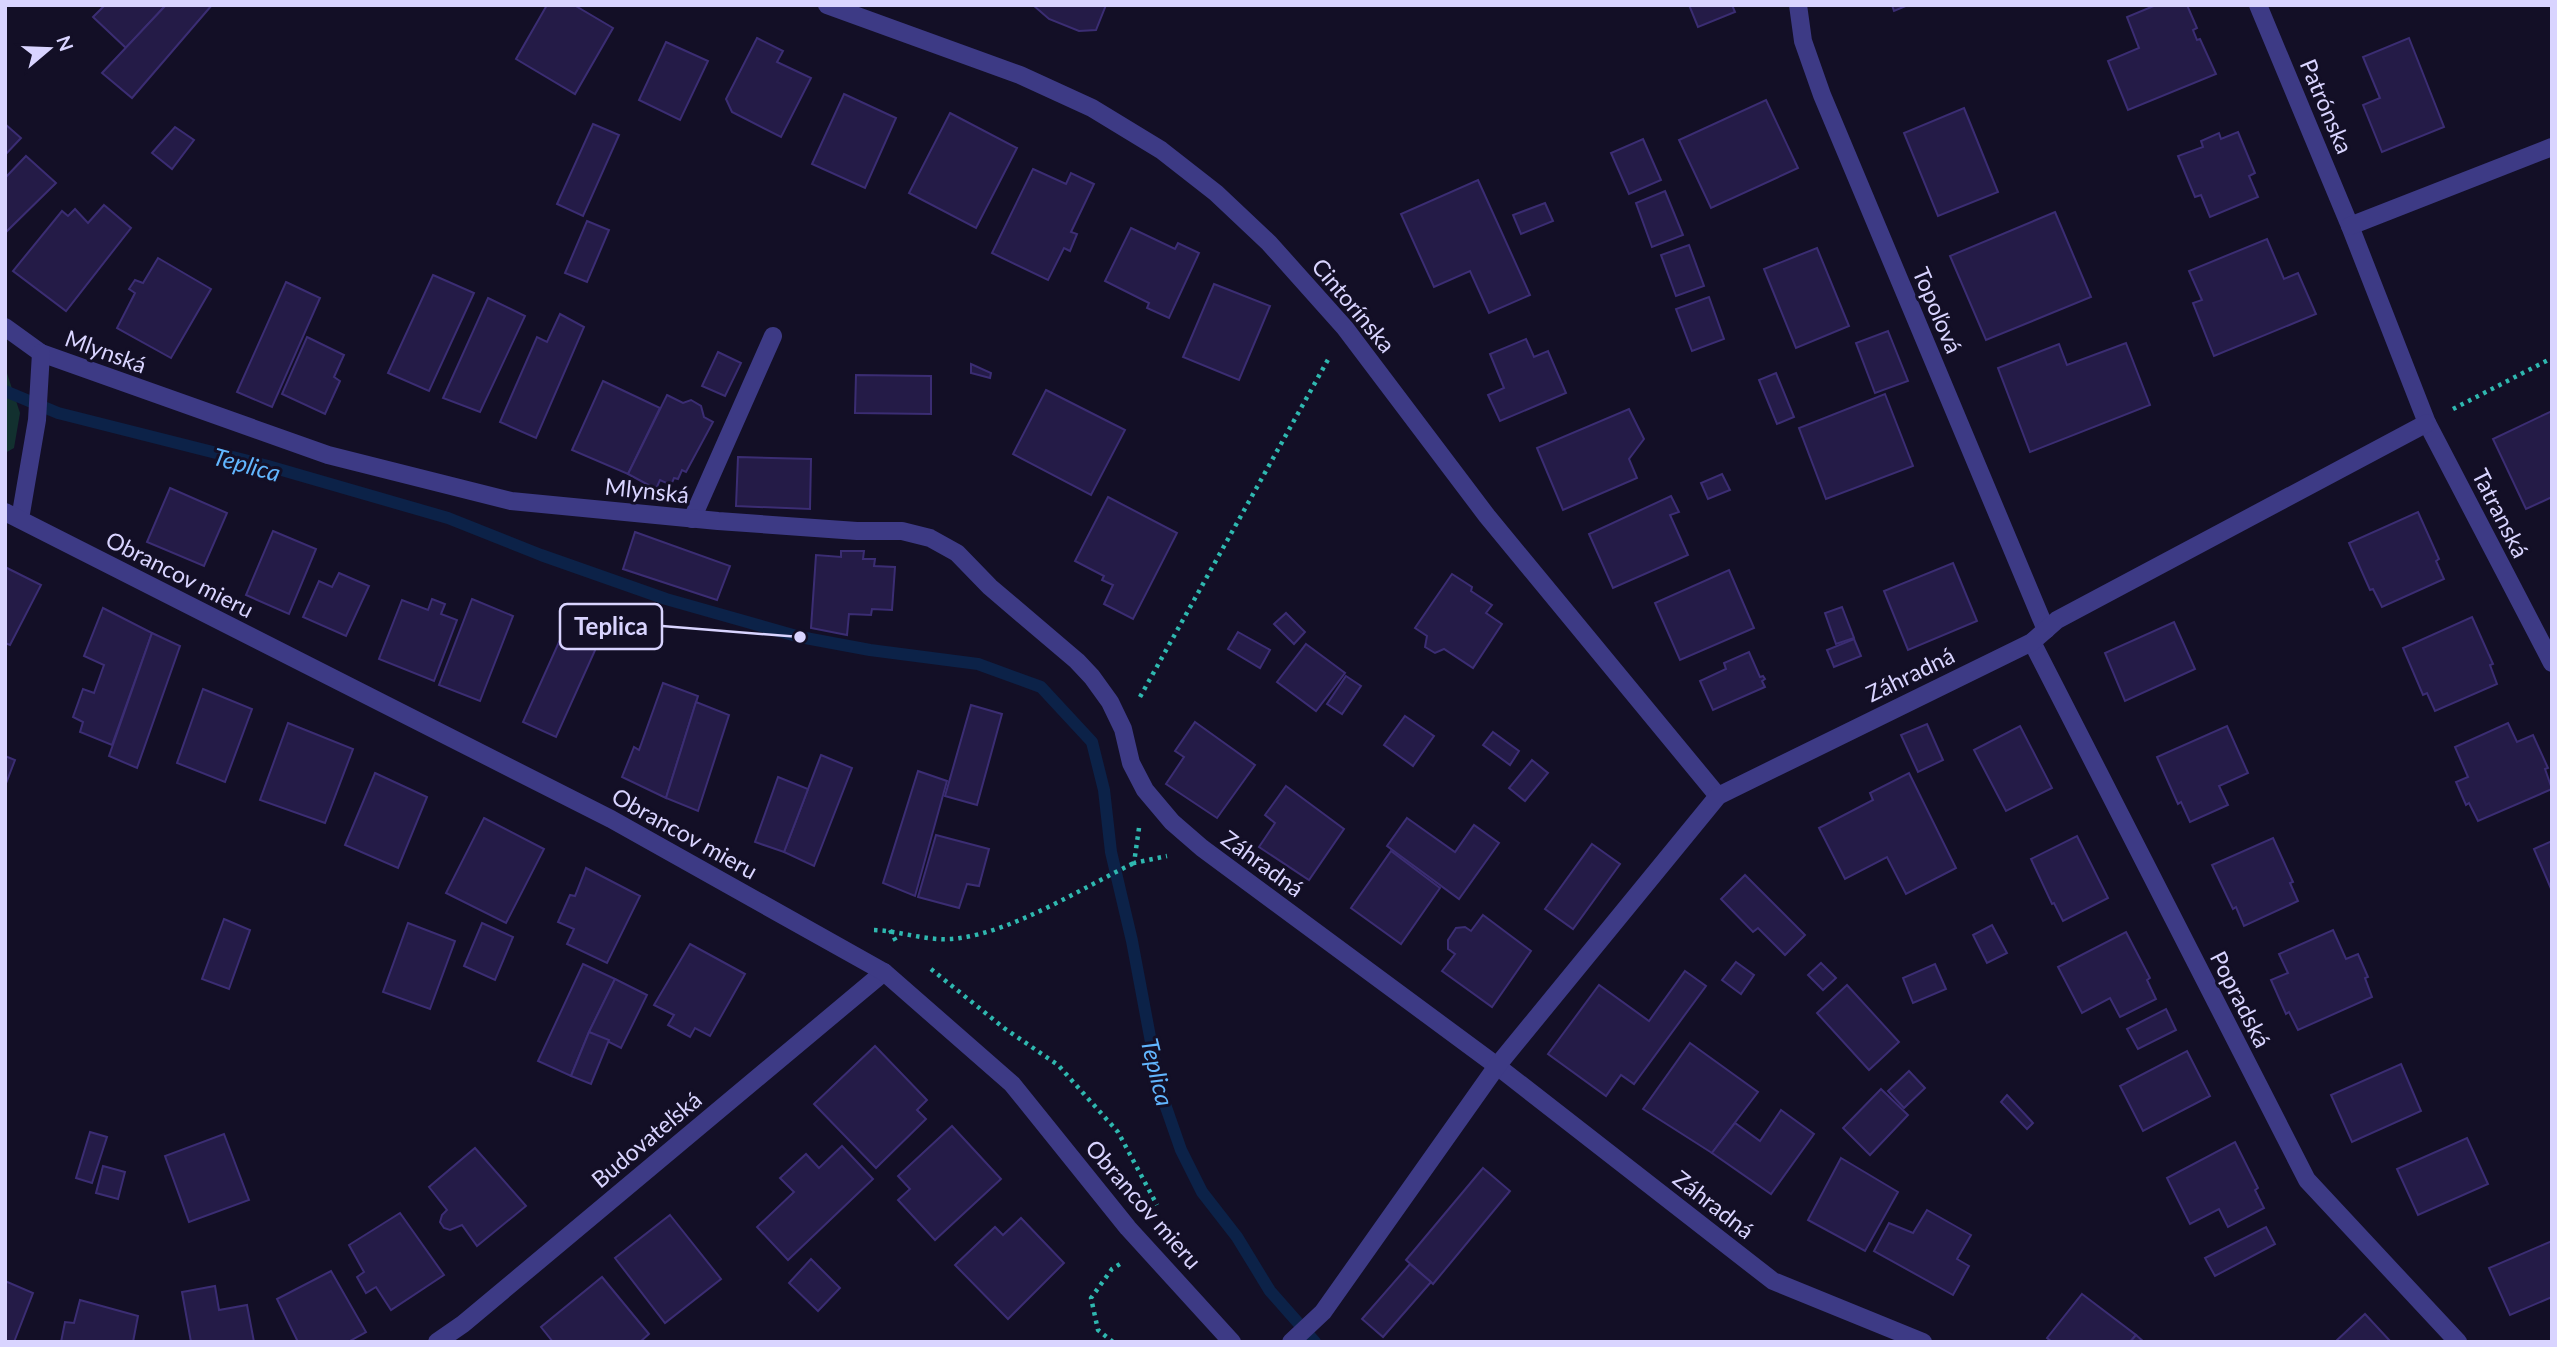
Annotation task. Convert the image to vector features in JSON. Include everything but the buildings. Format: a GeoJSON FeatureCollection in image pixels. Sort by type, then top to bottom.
{"type":"FeatureCollection","features":[{"type":"Feature","properties":{"kind":"street","name":"Cintorínska"},"geometry":{"type":"LineString","coordinates":[[827,5],[1020,75],[1092,108],[1161,150],[1216,193],[1269,243],[1345,328],[1486,516],[1718,796]]}},
{"type":"Feature","properties":{"kind":"street","name":"Topoľová"},"geometry":{"type":"LineString","coordinates":[[1798,5],[1803,41],[1822,95],[2046,630]]}},
{"type":"Feature","properties":{"kind":"street","name":"Patrónska"},"geometry":{"type":"LineString","coordinates":[[2258,5],[2350,226],[2427,423]]}},
{"type":"Feature","properties":{"kind":"street"},"geometry":{"type":"LineString","coordinates":[[2350,226],[2552,147]]}},
{"type":"Feature","properties":{"kind":"street","name":"Mlynská"},"geometry":{"type":"LineString","coordinates":[[5,327],[41,353],[328,455],[511,501],[692,519],[857,531],[902,531],[930,538],[957,552],[990,587],[1077,661],[1110,702],[1123,729],[1131,763],[1144,790]]}},
{"type":"Feature","properties":{"kind":"street"},"geometry":{"type":"LineString","coordinates":[[692,519],[773,336]]}},
{"type":"Feature","properties":{"kind":"street"},"geometry":{"type":"LineString","coordinates":[[13,515],[37,420],[41,353]]}},
{"type":"Feature","properties":{"kind":"street","name":"Záhradná"},"geometry":{"type":"LineString","coordinates":[[1295,1338],[1323,1312],[1497,1066],[1718,796],[2032,642],[2057,620],[2427,423]]}},
{"type":"Feature","properties":{"kind":"street","name":"Tatranská"},"geometry":{"type":"LineString","coordinates":[[2427,423],[2552,663]]}},
{"type":"Feature","properties":{"kind":"street","name":"Obrancov mieru"},"geometry":{"type":"LineString","coordinates":[[13,515],[611,819],[884,972],[1012,1084],[1145,1246],[1233,1342]]}},
{"type":"Feature","properties":{"kind":"street","name":"Popradská"},"geometry":{"type":"LineString","coordinates":[[2032,642],[2307,1180],[2458,1342]]}},
{"type":"Feature","properties":{"kind":"street","name":"Záhradná"},"geometry":{"type":"LineString","coordinates":[[1144,790],[1172,822],[1202,848],[1497,1066],[1773,1281],[1923,1342]]}},
{"type":"Feature","properties":{"kind":"street","name":"Budovateľská"},"geometry":{"type":"LineString","coordinates":[[437,1342],[463,1324],[884,972]]}},
{"type":"Feature","properties":{"kind":"path"},"geometry":{"type":"LineString","coordinates":[[1123,729],[1345,328]]}},
{"type":"Feature","properties":{"kind":"path"},"geometry":{"type":"LineString","coordinates":[[2427,423],[2552,358]]}},
{"type":"Feature","properties":{"kind":"path"},"geometry":{"type":"LineString","coordinates":[[845,949],[869,930],[890,930],[916,938],[959,939],[986,932],[1012,924],[1134,863]]}},
{"type":"Feature","properties":{"kind":"path"},"geometry":{"type":"LineString","coordinates":[[1113,1342],[1098,1330],[1091,1298],[1112,1269],[1145,1246]]}},
{"type":"Feature","properties":{"kind":"green space"},"geometry":{"type":"Polygon","coordinates":[[[5,367],[20,413],[14,448],[5,453],[5,367]]]}},
{"type":"Feature","properties":{"kind":"waterway","name":"Teplica"},"geometry":{"type":"LineString","coordinates":[[5,391],[58,413],[268,466],[448,518],[541,555],[666,599],[800,637],[870,650],[978,664],[1041,687],[1092,742],[1104,790],[1111,852],[1132,941],[1160,1090],[1181,1150],[1202,1192],[1237,1237],[1270,1291],[1315,1342]]}},
{"type":"Feature","properties":{"kind":"place","name":"Teplica"},"geometry":{"type":"Point","coordinates":[800,637]}}]}
